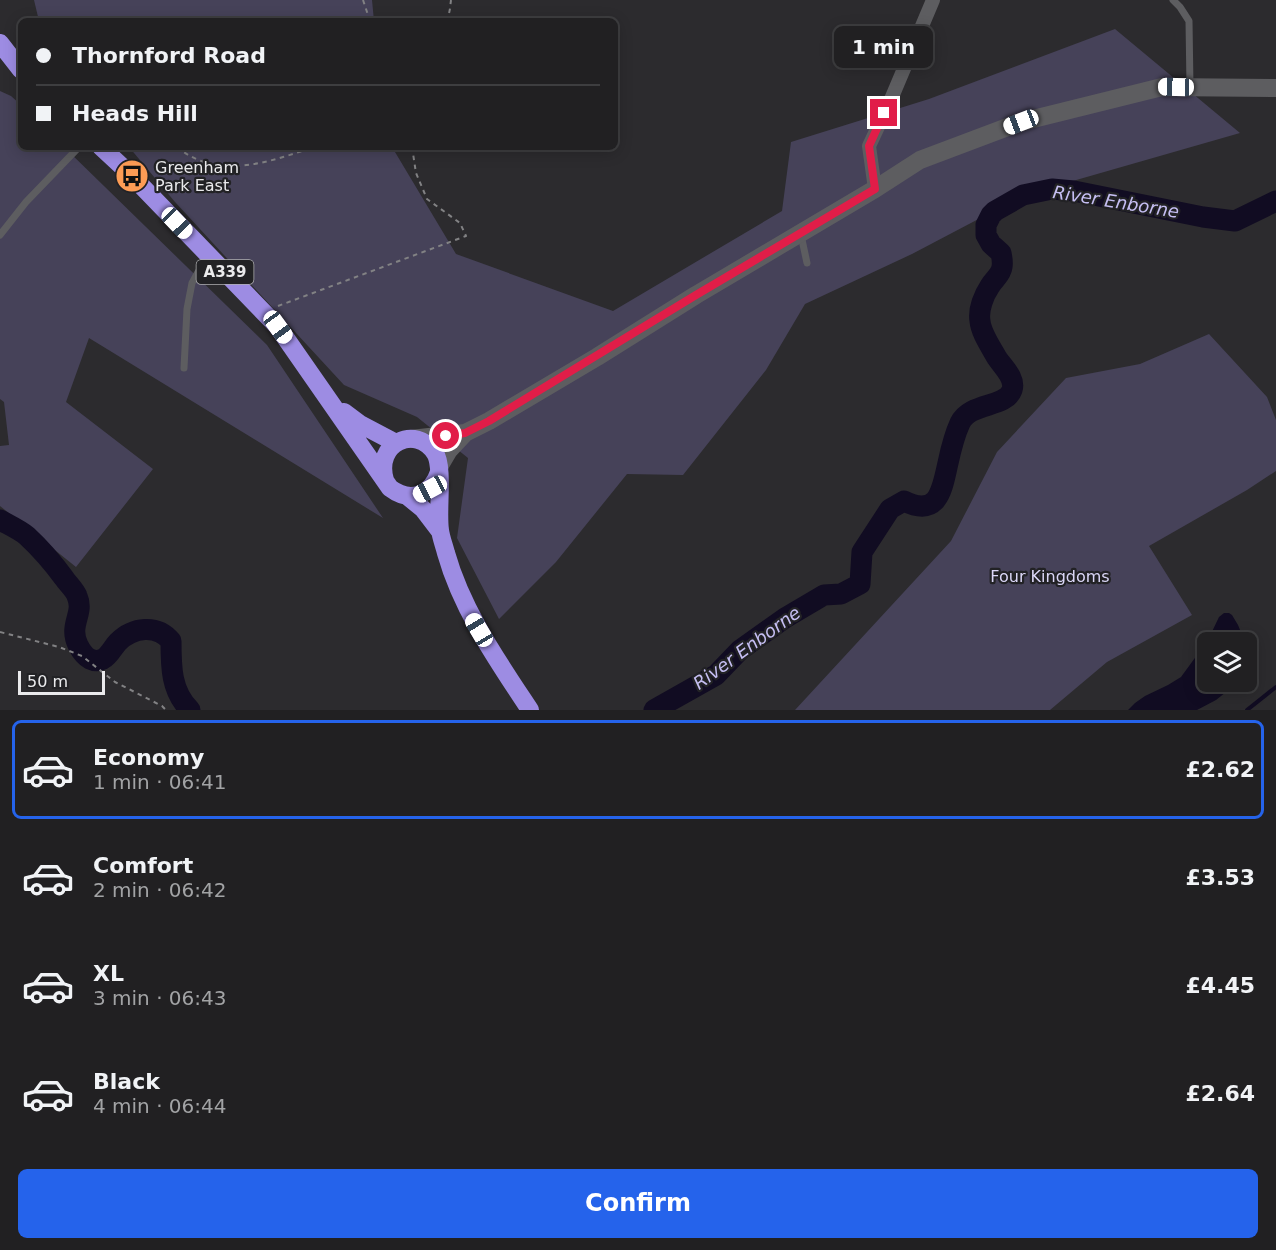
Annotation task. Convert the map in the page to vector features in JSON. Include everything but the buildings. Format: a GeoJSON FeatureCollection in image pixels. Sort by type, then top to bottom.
{"type":"FeatureCollection","features":[{"type":"Feature","properties":{"kind":"highway"},"geometry":{"type":"LineString","coordinates":[[0,43],[18,66]]}},
{"type":"Feature","properties":{"kind":"highway"},"geometry":{"type":"LineString","coordinates":[[0,63],[18,73]]}},
{"type":"Feature","properties":{"kind":"highway","name":"A339"},"geometry":{"type":"LineString","coordinates":[[104,150],[278,327],[385,480]]}},
{"type":"Feature","properties":{"kind":"highway","name":"A339"},"geometry":{"type":"LineString","coordinates":[[330,399],[360,424],[403,441]]}},
{"type":"Feature","properties":{"kind":"highway"},"geometry":{"type":"LineString","coordinates":[[440,530],[423,509],[407,496],[390,488],[385,480],[382,471],[383,459],[388,450],[403,441],[421,441],[427,444],[437,457],[440,530],[452,574],[470,614],[530,710]]}},
{"type":"Feature","properties":{"kind":"highway"},"geometry":{"type":"LineString","coordinates":[[407,496],[417,495],[430,489],[436,481],[439,469]]}},
{"type":"Feature","properties":{"kind":"street"},"geometry":{"type":"LineString","coordinates":[[875,189],[869,146],[933,0]]}},
{"type":"Feature","properties":{"kind":"street"},"geometry":{"type":"LineString","coordinates":[[403,441],[465,433],[489,421],[920,160],[1021,122],[1161,87],[1276,88]]}},
{"type":"Feature","properties":{"kind":"street"},"geometry":{"type":"LineString","coordinates":[[439,469],[449,450],[465,433]]}},
{"type":"Feature","properties":{"kind":"lane"},"geometry":{"type":"LineString","coordinates":[[1173,0],[1189,21],[1190,87]]}},
{"type":"Feature","properties":{"kind":"lane"},"geometry":{"type":"LineString","coordinates":[[0,235],[27,202],[76,150]]}},
{"type":"Feature","properties":{"kind":"lane"},"geometry":{"type":"LineString","coordinates":[[800,233],[807,263]]}},
{"type":"Feature","properties":{"kind":"lane"},"geometry":{"type":"LineString","coordinates":[[184,368],[187,309],[192,283],[208,254]]}},
{"type":"Feature","properties":{"kind":"path"},"geometry":{"type":"LineString","coordinates":[[363,0],[370,18]]}},
{"type":"Feature","properties":{"kind":"path"},"geometry":{"type":"LineString","coordinates":[[447,18],[451,0]]}},
{"type":"Feature","properties":{"kind":"path"},"geometry":{"type":"LineString","coordinates":[[180,150],[201,163],[219,166],[238,166],[305,150]]}},
{"type":"Feature","properties":{"kind":"path"},"geometry":{"type":"LineString","coordinates":[[264,311],[466,236],[460,223],[427,199],[416,173],[412,150]]}},
{"type":"Feature","properties":{"kind":"path"},"geometry":{"type":"LineString","coordinates":[[0,632],[59,646],[82,656],[115,682],[166,710]]}},
{"type":"Feature","properties":{"kind":"green space"},"geometry":{"type":"Polygon","coordinates":[[[34,0],[372,0],[374,18],[38,18],[34,0]]]}},
{"type":"Feature","properties":{"kind":"green space"},"geometry":{"type":"Polygon","coordinates":[[[1115,29],[1240,133],[1024,195],[912,254],[805,304],[766,370],[683,475],[627,474],[556,562],[499,619],[457,538],[468,458],[417,417],[344,385],[175,202],[132,150],[394,150],[456,254],[613,311],[782,211],[791,142],[929,99],[1115,29]]]}},
{"type":"Feature","properties":{"kind":"green space"},"geometry":{"type":"Polygon","coordinates":[[[0,91],[18,102],[18,150],[67,150],[267,345],[383,518],[89,338],[66,402],[153,469],[76,567],[0,506],[0,446],[9,445],[4,402],[0,399],[0,91]]]}},
{"type":"Feature","properties":{"kind":"green space","name":"Four Kingdoms"},"geometry":{"type":"Polygon","coordinates":[[[1209,334],[1267,397],[1276,420],[1276,471],[1149,546],[1192,615],[1107,662],[1050,710],[795,710],[951,541],[997,452],[1066,378],[1140,364],[1209,334]]]}},
{"type":"Feature","properties":{"kind":"shaded area"},"geometry":{"type":"Polygon","coordinates":[[[1224,613],[1232,615],[1241,632],[1212,632],[1219,617],[1224,613]]]}},
{"type":"Feature","properties":{"kind":"shaded area"},"geometry":{"type":"Polygon","coordinates":[[[1197,655],[1197,692],[1226,692],[1197,710],[1128,710],[1145,696],[1181,677],[1197,655]]]}},
{"type":"Feature","properties":{"kind":"waterway","name":"River Enborne"},"geometry":{"type":"LineString","coordinates":[[654,710],[716,675],[740,650],[785,618],[824,595],[841,594],[860,584],[862,552],[890,509],[904,501],[925,506],[932,503],[941,491],[960,423],[965,416],[979,408],[996,403],[1008,396],[1012,390],[1012,381],[987,340],[981,326],[980,316],[984,298],[1002,265],[1001,253],[991,244],[986,235],[986,225],[995,211],[1023,195],[1052,189],[1074,191],[1203,217],[1235,221],[1276,201]]}},
{"type":"Feature","properties":{"kind":"waterway","name":"River Enborne"},"geometry":{"type":"LineString","coordinates":[[0,520],[27,536],[75,592],[79,602],[75,638],[84,655],[93,660],[101,660],[118,642],[131,633],[145,630],[159,632],[171,641],[173,678],[179,695],[190,710]]}},
{"type":"Feature","properties":{"kind":"waterway"},"geometry":{"type":"LineString","coordinates":[[1247,710],[1276,687]]}},
{"type":"Feature","properties":{"kind":"place","name":"Greenham Park East"},"geometry":{"type":"Point","coordinates":[132,176]}},
{"type":"Feature","properties":{"kind":"route"},"geometry":{"type":"LineString","coordinates":[[446,436],[465,433],[489,421],[875,189],[869,146],[884,113]]}}]}
